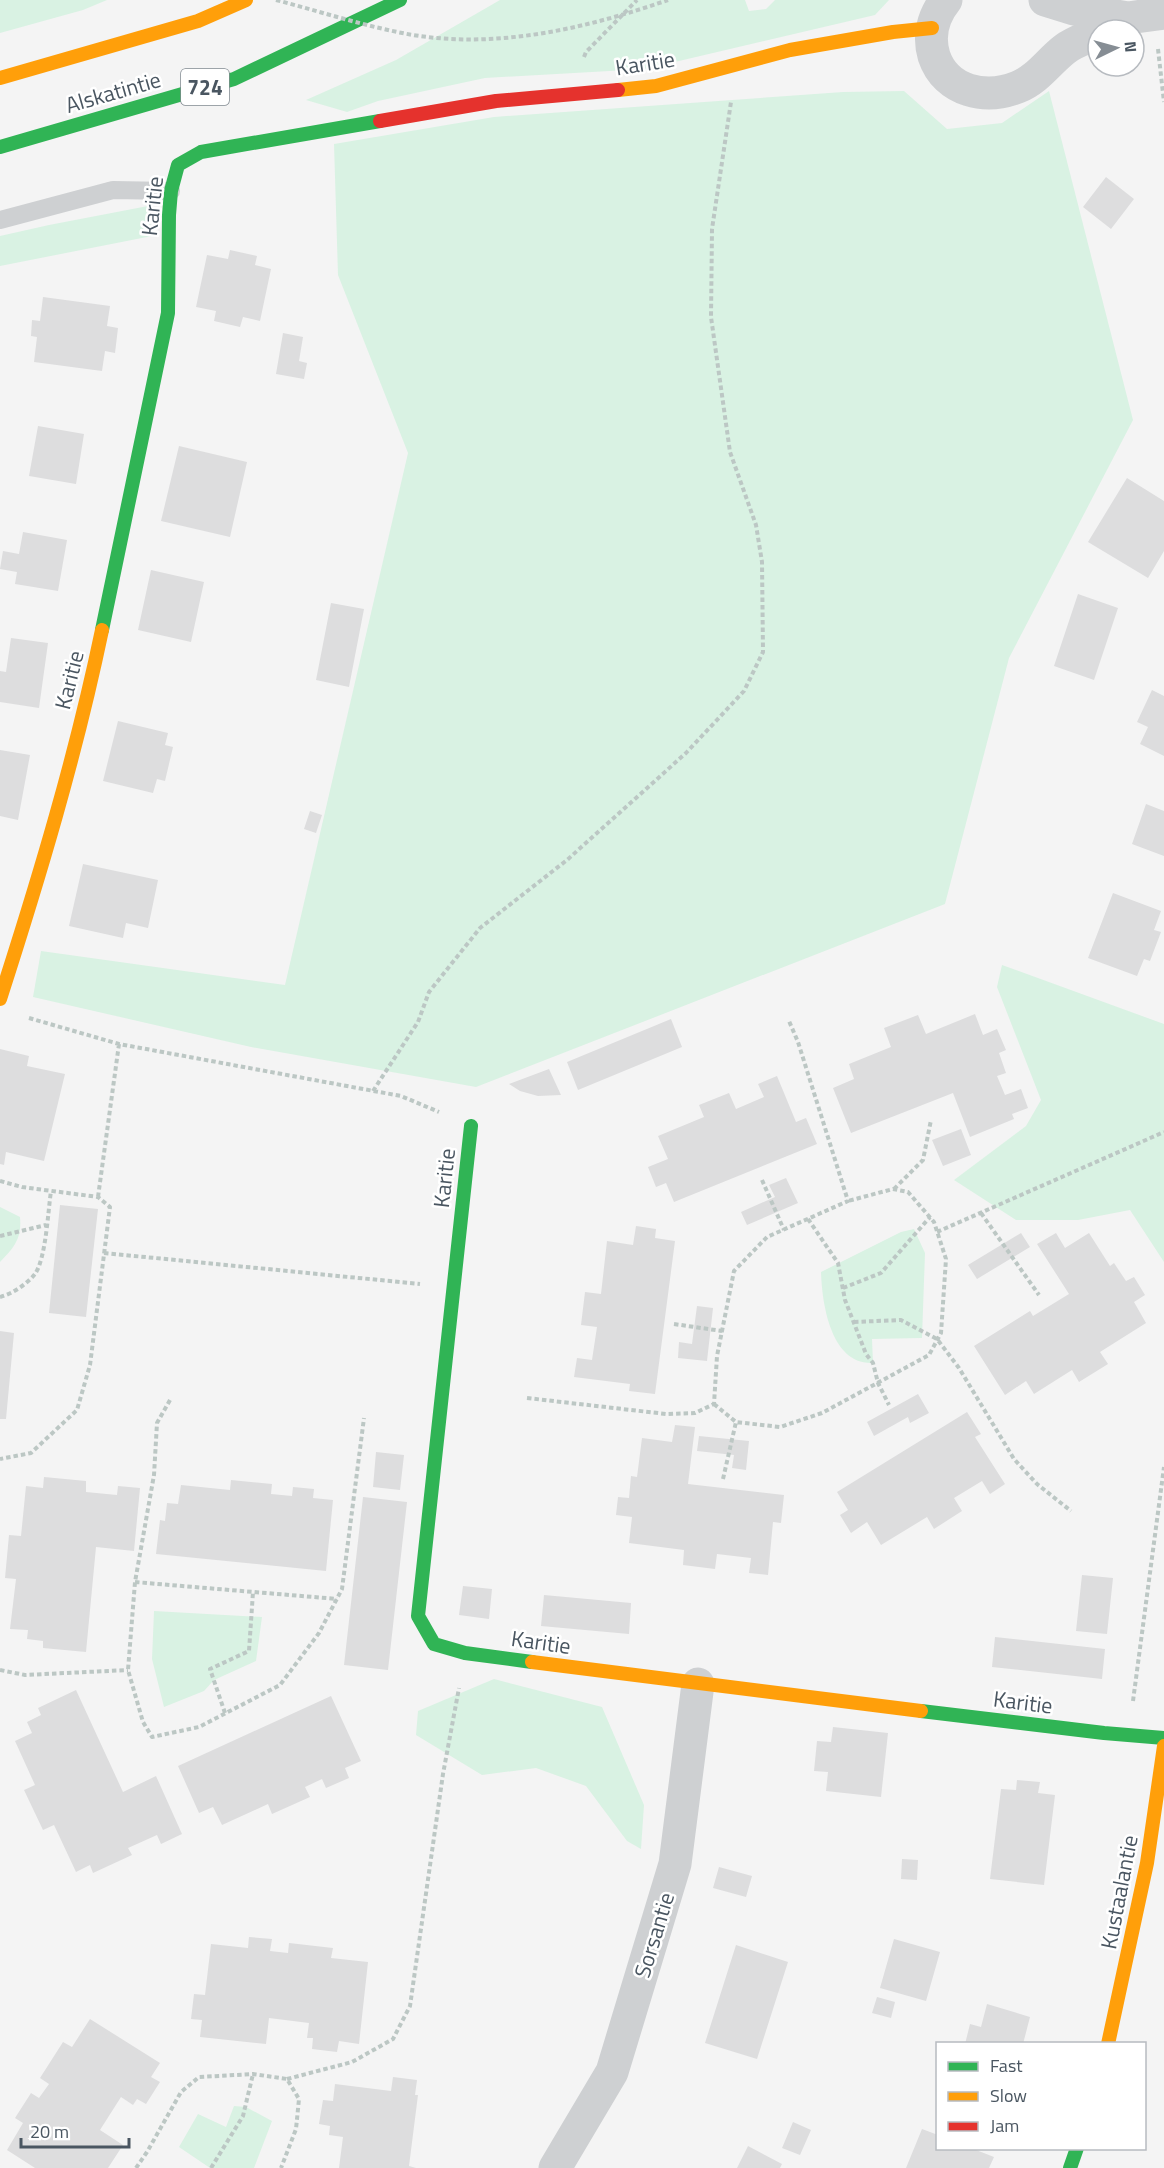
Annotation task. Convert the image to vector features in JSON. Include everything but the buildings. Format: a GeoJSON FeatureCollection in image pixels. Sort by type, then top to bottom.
{"type":"FeatureCollection","features":[{"type":"Feature","properties":{"kind":"street","name":"Alskatintie"},"geometry":{"type":"LineString","coordinates":[[0,78],[198,21],[246,0]]}},
{"type":"Feature","properties":{"kind":"street","name":"Alskatintie"},"geometry":{"type":"LineString","coordinates":[[0,147],[234,79],[400,0]]}},
{"type":"Feature","properties":{"kind":"street"},"geometry":{"type":"LineString","coordinates":[[1045,0],[1099,18]]}},
{"type":"Feature","properties":{"kind":"street"},"geometry":{"type":"LineString","coordinates":[[1142,18],[1164,13]]}},
{"type":"Feature","properties":{"kind":"street","name":"Karitie"},"geometry":{"type":"LineString","coordinates":[[0,999],[45,858],[94,669],[168,313],[169,215],[171,191],[178,165],[201,152],[496,100],[656,86],[790,50],[892,32],[939,14]]}},
{"type":"Feature","properties":{"kind":"street"},"geometry":{"type":"LineString","coordinates":[[939,14],[931,46],[939,66],[948,80],[975,92],[997,92],[1019,87],[1040,73],[1066,48],[1086,39]]}},
{"type":"Feature","properties":{"kind":"street","name":"Karitie"},"geometry":{"type":"LineString","coordinates":[[471,1126],[418,1616],[434,1644],[465,1653],[698,1684],[1104,1733],[1164,1738]]}},
{"type":"Feature","properties":{"kind":"street","name":"Sorsantie"},"geometry":{"type":"LineString","coordinates":[[555,2168],[612,2072],[675,1864],[698,1684]]}},
{"type":"Feature","properties":{"kind":"street","name":"Kustaalantie"},"geometry":{"type":"LineString","coordinates":[[1108,2042],[1155,1866],[1164,1746]]}},
{"type":"Feature","properties":{"kind":"street"},"geometry":{"type":"LineString","coordinates":[[1070,2168],[1076,2150]]}},
{"type":"Feature","properties":{"kind":"lane"},"geometry":{"type":"LineString","coordinates":[[0,220],[112,190],[171,191]]}},
{"type":"Feature","properties":{"kind":"path"},"geometry":{"type":"LineString","coordinates":[[276,0],[347,20],[413,35],[474,39],[537,34],[581,26],[619,17],[668,0]]}},
{"type":"Feature","properties":{"kind":"path"},"geometry":{"type":"LineString","coordinates":[[568,94],[586,52],[637,0]]}},
{"type":"Feature","properties":{"kind":"path"},"geometry":{"type":"LineString","coordinates":[[373,1091],[418,1022],[429,992],[480,928],[567,860],[686,753],[744,691],[764,652],[762,562],[758,534],[730,452],[711,317],[712,229],[736,65]]}},
{"type":"Feature","properties":{"kind":"path"},"geometry":{"type":"LineString","coordinates":[[22,1015],[119,1044],[400,1096],[471,1126]]}},
{"type":"Feature","properties":{"kind":"path"},"geometry":{"type":"LineString","coordinates":[[789,1021],[798,1042],[848,1200]]}},
{"type":"Feature","properties":{"kind":"path"},"geometry":{"type":"LineString","coordinates":[[98,1197],[119,1044]]}},
{"type":"Feature","properties":{"kind":"path"},"geometry":{"type":"LineString","coordinates":[[893,1189],[923,1160],[931,1120]]}},
{"type":"Feature","properties":{"kind":"path"},"geometry":{"type":"LineString","coordinates":[[938,1232],[1164,1132]]}},
{"type":"Feature","properties":{"kind":"path"},"geometry":{"type":"LineString","coordinates":[[762,1180],[784,1230]]}},
{"type":"Feature","properties":{"kind":"path"},"geometry":{"type":"LineString","coordinates":[[0,1181],[22,1187],[98,1197],[110,1207],[90,1365],[77,1410],[31,1453],[0,1459]]}},
{"type":"Feature","properties":{"kind":"path"},"geometry":{"type":"LineString","coordinates":[[893,1189],[908,1192],[934,1222],[946,1259],[941,1333],[929,1354],[822,1413],[780,1427],[736,1422],[714,1404],[717,1356],[734,1271],[767,1237],[848,1200],[893,1189]]}},
{"type":"Feature","properties":{"kind":"path"},"geometry":{"type":"LineString","coordinates":[[0,1297],[11,1294],[35,1274],[43,1249],[51,1191]]}},
{"type":"Feature","properties":{"kind":"path"},"geometry":{"type":"LineString","coordinates":[[981,1212],[1039,1294]]}},
{"type":"Feature","properties":{"kind":"path"},"geometry":{"type":"LineString","coordinates":[[843,1288],[881,1273],[930,1217]]}},
{"type":"Feature","properties":{"kind":"path"},"geometry":{"type":"LineString","coordinates":[[808,1219],[838,1263],[854,1322],[889,1405]]}},
{"type":"Feature","properties":{"kind":"path"},"geometry":{"type":"LineString","coordinates":[[0,1236],[46,1225]]}},
{"type":"Feature","properties":{"kind":"path"},"geometry":{"type":"LineString","coordinates":[[104,1253],[454,1287]]}},
{"type":"Feature","properties":{"kind":"path"},"geometry":{"type":"LineString","coordinates":[[854,1322],[902,1320],[937,1339],[959,1368],[1014,1459],[1037,1484],[1071,1511]]}},
{"type":"Feature","properties":{"kind":"path"},"geometry":{"type":"LineString","coordinates":[[674,1323],[722,1331]]}},
{"type":"Feature","properties":{"kind":"path"},"geometry":{"type":"LineString","coordinates":[[527,1398],[666,1414],[695,1413],[714,1404]]}},
{"type":"Feature","properties":{"kind":"path"},"geometry":{"type":"LineString","coordinates":[[170,1400],[157,1423],[154,1475],[135,1582],[128,1670],[143,1722],[152,1737],[199,1727],[280,1685],[320,1633],[342,1589],[364,1418]]}},
{"type":"Feature","properties":{"kind":"path"},"geometry":{"type":"LineString","coordinates":[[723,1479],[736,1422]]}},
{"type":"Feature","properties":{"kind":"path"},"geometry":{"type":"LineString","coordinates":[[135,1582],[336,1599]]}},
{"type":"Feature","properties":{"kind":"path"},"geometry":{"type":"LineString","coordinates":[[225,1713],[210,1670],[249,1652],[253,1592]]}},
{"type":"Feature","properties":{"kind":"path"},"geometry":{"type":"LineString","coordinates":[[137,2167],[181,2092],[199,2077],[253,2074],[287,2079],[352,2062],[393,2039],[410,2006],[443,1774],[465,1653]]}},
{"type":"Feature","properties":{"kind":"path"},"geometry":{"type":"LineString","coordinates":[[0,1670],[25,1675],[128,1670]]}},
{"type":"Feature","properties":{"kind":"path"},"geometry":{"type":"LineString","coordinates":[[1125,1702],[1134,1699]]}},
{"type":"Feature","properties":{"kind":"path"},"geometry":{"type":"LineString","coordinates":[[211,2168],[243,2116],[253,2074]]}},
{"type":"Feature","properties":{"kind":"path"},"geometry":{"type":"LineString","coordinates":[[281,2168],[296,2129],[299,2099],[287,2079]]}},
{"type":"Feature","properties":{"kind":"green space"},"geometry":{"type":"Polygon","coordinates":[[[0,0],[107,0],[83,10],[0,33],[0,0]]]}},
{"type":"Feature","properties":{"kind":"green space"},"geometry":{"type":"Polygon","coordinates":[[[500,0],[745,0],[749,11],[766,9],[775,0],[889,0],[875,15],[645,69],[485,78],[378,101],[347,112],[306,100],[396,60],[500,0]]]}},
{"type":"Feature","properties":{"kind":"green space"},"geometry":{"type":"Polygon","coordinates":[[[904,91],[947,129],[1002,123],[1049,91],[1133,420],[1009,658],[945,904],[476,1087],[251,1047],[33,997],[41,951],[285,985],[408,453],[338,275],[334,144],[494,117],[843,92],[904,91]]]}},
{"type":"Feature","properties":{"kind":"green space"},"geometry":{"type":"Polygon","coordinates":[[[148,206],[152,236],[0,266],[0,236],[148,206]]]}},
{"type":"Feature","properties":{"kind":"green space"},"geometry":{"type":"Polygon","coordinates":[[[1002,965],[1164,1024],[1164,1262],[1130,1210],[1078,1220],[1016,1220],[954,1180],[1026,1126],[1041,1100],[997,987],[1002,965]]]}},
{"type":"Feature","properties":{"kind":"green space"},"geometry":{"type":"Polygon","coordinates":[[[0,1207],[20,1217],[20,1231],[10,1252],[0,1262],[0,1207]]]}},
{"type":"Feature","properties":{"kind":"green space"},"geometry":{"type":"Polygon","coordinates":[[[914,1229],[925,1253],[922,1338],[872,1339],[873,1363],[859,1361],[847,1354],[838,1344],[832,1330],[824,1300],[821,1272],[901,1232],[914,1229]]]}},
{"type":"Feature","properties":{"kind":"green space"},"geometry":{"type":"Polygon","coordinates":[[[154,1611],[262,1617],[256,1661],[214,1680],[204,1691],[164,1707],[152,1659],[154,1611]]]}},
{"type":"Feature","properties":{"kind":"green space"},"geometry":{"type":"Polygon","coordinates":[[[494,1679],[602,1707],[644,1805],[641,1849],[627,1841],[586,1786],[536,1768],[482,1775],[416,1735],[418,1711],[494,1679]]]}},
{"type":"Feature","properties":{"kind":"green space"},"geometry":{"type":"Polygon","coordinates":[[[234,2106],[246,2107],[272,2121],[254,2168],[210,2168],[179,2147],[198,2114],[226,2127],[234,2106]]]}},
{"type":"Feature","properties":{"kind":"traffic: fast"},"geometry":{"type":"LineString","coordinates":[[0,147],[234,79],[400,0]]}},
{"type":"Feature","properties":{"kind":"traffic: fast"},"geometry":{"type":"LineString","coordinates":[[102,630],[168,313],[169,215],[171,191],[178,165],[201,152],[380,121]]}},
{"type":"Feature","properties":{"kind":"traffic: fast"},"geometry":{"type":"LineString","coordinates":[[471,1126],[418,1616],[434,1644],[465,1653],[532,1662]]}},
{"type":"Feature","properties":{"kind":"traffic: fast"},"geometry":{"type":"LineString","coordinates":[[921,1711],[1164,1738]]}},
{"type":"Feature","properties":{"kind":"traffic: fast"},"geometry":{"type":"LineString","coordinates":[[1070,2168],[1076,2150]]}},
{"type":"Feature","properties":{"kind":"traffic: slow"},"geometry":{"type":"LineString","coordinates":[[0,78],[198,21],[246,0]]}},
{"type":"Feature","properties":{"kind":"traffic: slow"},"geometry":{"type":"LineString","coordinates":[[618,90],[656,86],[790,50],[893,32],[932,28]]}},
{"type":"Feature","properties":{"kind":"traffic: slow"},"geometry":{"type":"LineString","coordinates":[[0,999],[56,816],[81,723],[102,630]]}},
{"type":"Feature","properties":{"kind":"traffic: slow"},"geometry":{"type":"LineString","coordinates":[[532,1662],[921,1711]]}},
{"type":"Feature","properties":{"kind":"traffic: slow"},"geometry":{"type":"LineString","coordinates":[[1108,2042],[1147,1863],[1164,1746]]}},
{"type":"Feature","properties":{"kind":"traffic: jam"},"geometry":{"type":"LineString","coordinates":[[380,121],[496,101],[618,90]]}}]}
